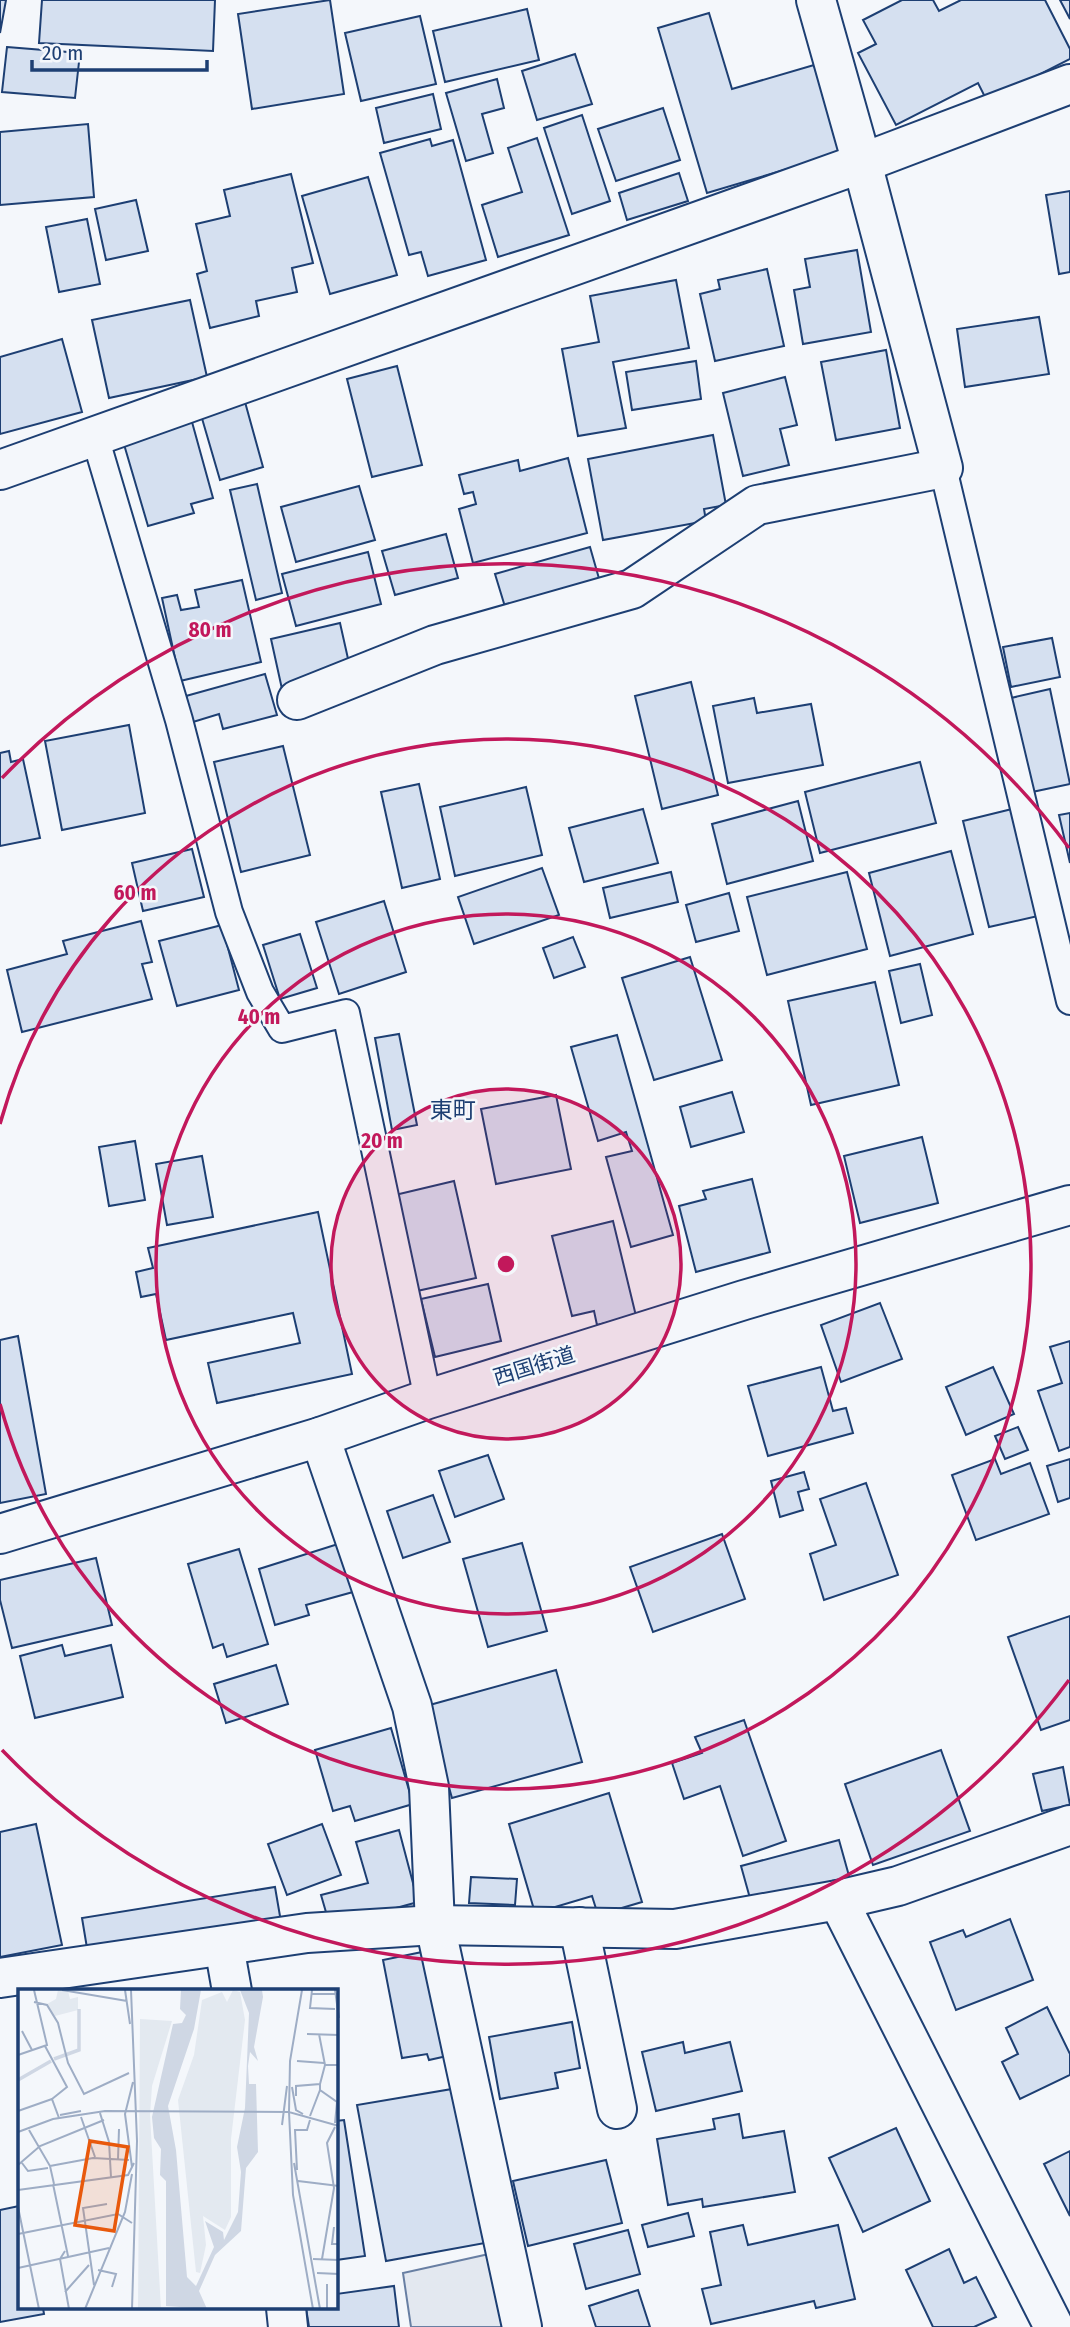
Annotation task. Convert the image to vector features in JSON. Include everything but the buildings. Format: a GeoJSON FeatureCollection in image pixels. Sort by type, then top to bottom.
{"type":"FeatureCollection","features":[{"type":"Feature","properties":{"kind":"street"},"geometry":{"type":"LineString","coordinates":[[297,700],[435,645],[632,589],[757,505],[943,468],[816,0]]}},
{"type":"Feature","properties":{"kind":"street"},"geometry":{"type":"LineString","coordinates":[[0,470],[862,163],[1070,84]]}},
{"type":"Feature","properties":{"kind":"street","name":"西国街道"},"geometry":{"type":"LineString","coordinates":[[0,1534],[320,1437],[428,1398],[744,1300],[1070,1205]]}},
{"type":"Feature","properties":{"kind":"street"},"geometry":{"type":"LineString","coordinates":[[320,1437],[412,1706],[429,1787],[435,1925],[522,2327]]}},
{"type":"Feature","properties":{"kind":"street"},"geometry":{"type":"LineString","coordinates":[[0,1978],[307,1933],[435,1925],[675,1929],[838,1900],[898,1886],[1070,1825]]}},
{"type":"Feature","properties":{"kind":"street"},"geometry":{"type":"LineString","coordinates":[[838,1900],[1054,2327]]}},
{"type":"Feature","properties":{"kind":"street"},"geometry":{"type":"LineString","coordinates":[[579,1927],[617,2109]]}},
{"type":"Feature","properties":{"kind":"street"},"geometry":{"type":"LineString","coordinates":[[223,1946],[232,1989]]}},
{"type":"Feature","properties":{"kind":"lane"},"geometry":{"type":"LineString","coordinates":[[95,437],[179,720],[229,912],[260,992],[282,1029],[346,1013],[428,1398]]}},
{"type":"Feature","properties":{"kind":"lane"},"geometry":{"type":"LineString","coordinates":[[943,468],[1070,1001]]}},
{"type":"Feature","properties":{"kind":"shaded area"},"geometry":{"type":"Polygon","coordinates":[[[498,2252],[514,2327],[411,2327],[403,2273],[498,2252]]]}},
{"type":"Feature","properties":{"kind":"district","name":"東町"},"geometry":{"type":"Point","coordinates":[453,1110]}}]}
